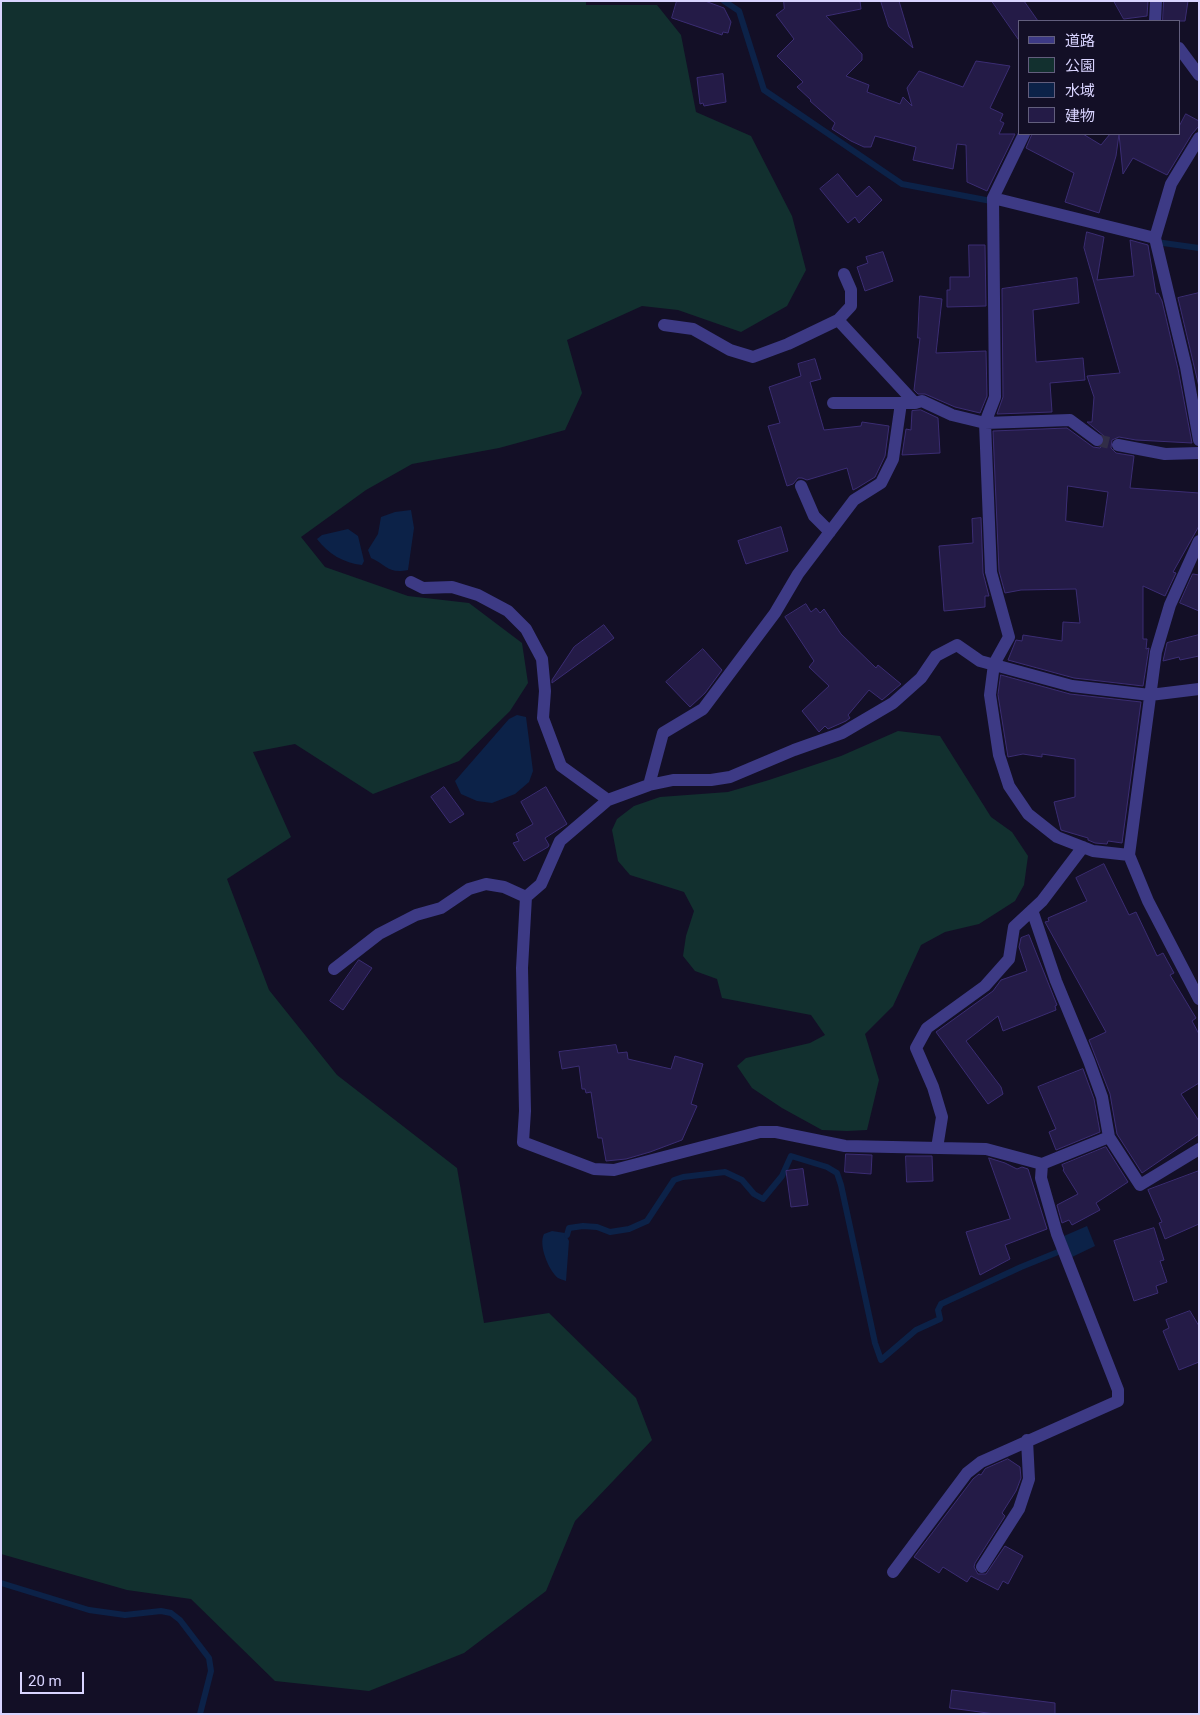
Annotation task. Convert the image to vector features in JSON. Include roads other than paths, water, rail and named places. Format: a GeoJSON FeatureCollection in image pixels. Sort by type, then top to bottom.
{"type":"FeatureCollection","features":[{"type":"Feature","properties":{"kind":"street"},"geometry":{"type":"LineString","coordinates":[[1155,20],[1156,1]]}},
{"type":"Feature","properties":{"kind":"street"},"geometry":{"type":"LineString","coordinates":[[1180,49],[1199,75]]}},
{"type":"Feature","properties":{"kind":"street"},"geometry":{"type":"LineString","coordinates":[[1024,135],[993,198],[995,397],[985,423],[991,572],[1008,637],[994,664],[990,695],[999,755],[1009,786],[1028,814],[1057,837],[1093,851],[1129,855]]}},
{"type":"Feature","properties":{"kind":"street"},"geometry":{"type":"LineString","coordinates":[[1199,138],[1171,184],[1155,238],[1186,367],[1199,440]]}},
{"type":"Feature","properties":{"kind":"street"},"geometry":{"type":"LineString","coordinates":[[993,198],[1155,238]]}},
{"type":"Feature","properties":{"kind":"street"},"geometry":{"type":"LineString","coordinates":[[664,325],[693,329],[730,350],[753,356],[788,344],[838,320],[851,306],[851,290],[844,274]]}},
{"type":"Feature","properties":{"kind":"street"},"geometry":{"type":"LineString","coordinates":[[838,320],[915,403]]}},
{"type":"Feature","properties":{"kind":"street"},"geometry":{"type":"LineString","coordinates":[[833,403],[915,403],[922,401],[952,415],[985,423],[1070,420],[1097,440]]}},
{"type":"Feature","properties":{"kind":"street"},"geometry":{"type":"LineString","coordinates":[[648,785],[663,733],[703,708],[775,613],[798,574],[854,500],[881,483],[893,458],[902,403]]}},
{"type":"Feature","properties":{"kind":"street"},"geometry":{"type":"LineString","coordinates":[[1118,444],[1165,454],[1199,453]]}},
{"type":"Feature","properties":{"kind":"street"},"geometry":{"type":"LineString","coordinates":[[801,486],[814,516],[830,532]]}},
{"type":"Feature","properties":{"kind":"street"},"geometry":{"type":"LineString","coordinates":[[1199,541],[1170,606],[1156,652],[1129,855],[1148,901],[1199,999]]}},
{"type":"Feature","properties":{"kind":"street"},"geometry":{"type":"LineString","coordinates":[[411,582],[423,588],[452,586],[478,595],[508,611],[526,629],[542,659],[545,691],[543,718],[561,766],[608,800]]}},
{"type":"Feature","properties":{"kind":"street"},"geometry":{"type":"LineString","coordinates":[[1109,1138],[1042,1164],[986,1149],[845,1146],[776,1132],[760,1132],[614,1170],[594,1169],[522,1142],[525,1111],[522,968],[526,897],[540,884],[560,841],[608,800],[648,785],[673,780],[711,780],[730,777],[794,750],[842,733],[893,703],[921,678],[936,656],[957,645],[980,661],[1072,686],[1150,695],[1199,689]]}},
{"type":"Feature","properties":{"kind":"street"},"geometry":{"type":"LineString","coordinates":[[937,1148],[942,1117],[933,1087],[916,1048],[927,1028],[985,986],[1009,959],[1014,927],[1042,901],[1083,847]]}},
{"type":"Feature","properties":{"kind":"street"},"geometry":{"type":"LineString","coordinates":[[334,969],[379,934],[416,915],[441,908],[469,889],[486,884],[504,887],[526,897]]}},
{"type":"Feature","properties":{"kind":"street"},"geometry":{"type":"LineString","coordinates":[[1032,910],[1056,981],[1102,1098],[1109,1138],[1140,1185],[1199,1149]]}},
{"type":"Feature","properties":{"kind":"street"},"geometry":{"type":"LineString","coordinates":[[893,1572],[967,1473],[981,1462],[1118,1401],[1118,1390],[1057,1234],[1041,1178],[1042,1164]]}},
{"type":"Feature","properties":{"kind":"street"},"geometry":{"type":"LineString","coordinates":[[982,1567],[1019,1509],[1029,1479],[1027,1440]]}},
{"type":"Feature","properties":{"kind":"water"},"geometry":{"type":"Polygon","coordinates":[[[411,510],[414,528],[408,570],[392,570],[371,558],[368,550],[378,534],[381,517],[395,512],[411,510]]]}},
{"type":"Feature","properties":{"kind":"water"},"geometry":{"type":"Polygon","coordinates":[[[348,529],[358,536],[364,561],[362,565],[337,557],[317,539],[322,535],[348,529]]]}},
{"type":"Feature","properties":{"kind":"water"},"geometry":{"type":"Polygon","coordinates":[[[517,715],[526,717],[533,771],[529,782],[515,794],[492,803],[477,801],[461,794],[455,781],[509,719],[517,715]]]}},
{"type":"Feature","properties":{"kind":"water"},"geometry":{"type":"Polygon","coordinates":[[[1087,1226],[1095,1246],[1072,1257],[1064,1236],[1087,1226]]]}},
{"type":"Feature","properties":{"kind":"water"},"geometry":{"type":"Polygon","coordinates":[[[552,1231],[565,1233],[569,1241],[566,1281],[555,1275],[543,1251],[544,1234],[552,1231]]]}},
{"type":"Feature","properties":{"kind":"waterway"},"geometry":{"type":"LineString","coordinates":[[724,1],[739,11],[764,90],[902,184],[991,201]]}},
{"type":"Feature","properties":{"kind":"waterway"},"geometry":{"type":"LineString","coordinates":[[1163,243],[1199,248]]}},
{"type":"Feature","properties":{"kind":"waterway"},"geometry":{"type":"LineString","coordinates":[[567,1235],[569,1228],[597,1227],[610,1232],[629,1229],[647,1221],[674,1180],[683,1177],[725,1172],[742,1180],[754,1194],[763,1199],[782,1176],[791,1156],[827,1167],[837,1173],[841,1185],[875,1343],[881,1360],[916,1330],[940,1319],[938,1310],[941,1304],[1058,1252]]}},
{"type":"Feature","properties":{"kind":"waterway"},"geometry":{"type":"LineString","coordinates":[[1,1583],[89,1610],[125,1615],[161,1611],[171,1613],[180,1620],[209,1658],[211,1671],[200,1714]]}},
{"type":"Feature","properties":{"kind":"tunnel"},"geometry":{"type":"LineString","coordinates":[[1097,440],[1118,445]]}}]}
